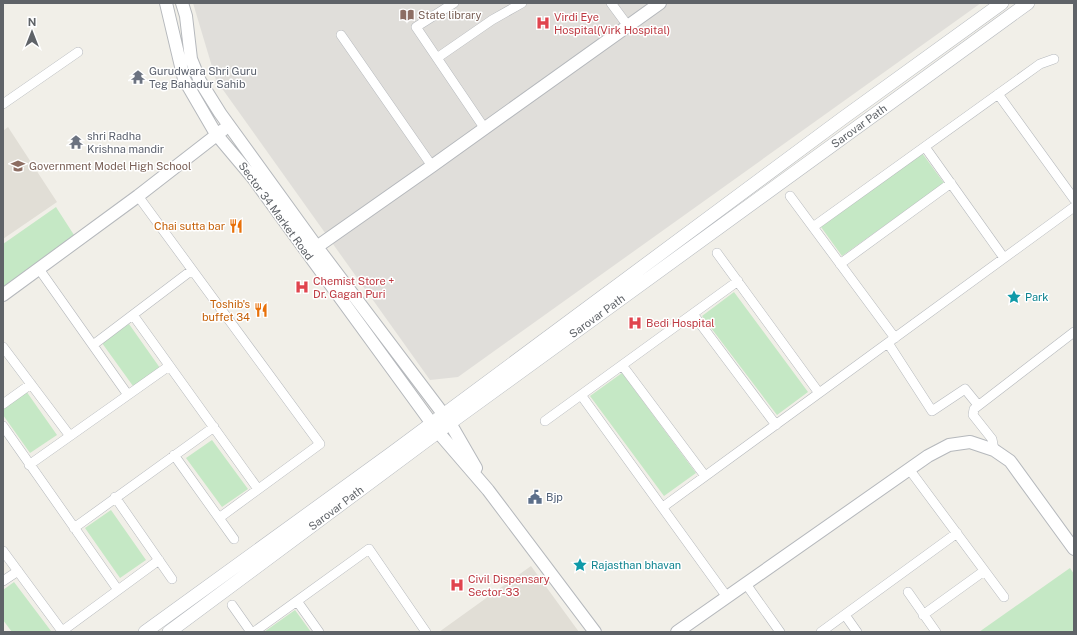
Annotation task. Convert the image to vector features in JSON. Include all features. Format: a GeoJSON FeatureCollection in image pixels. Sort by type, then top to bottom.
{"type":"FeatureCollection","features":[{"type":"Feature","properties":{"kind":"main road","name":"Sarovar Path"},"geometry":{"type":"LineString","coordinates":[[169,632],[447,418],[837,123],[1002,3]]}},
{"type":"Feature","properties":{"kind":"main road","name":"Sarovar Path"},"geometry":{"type":"LineString","coordinates":[[447,418],[1028,3]]}},
{"type":"Feature","properties":{"kind":"main road","name":"Sarovar Path"},"geometry":{"type":"LineString","coordinates":[[145,632],[435,428]]}},
{"type":"Feature","properties":{"kind":"street","name":"Sector 34 Market Road"},"geometry":{"type":"LineString","coordinates":[[166,3],[184,79],[216,134],[312,250],[435,428],[488,490]]}},
{"type":"Feature","properties":{"kind":"street"},"geometry":{"type":"LineString","coordinates":[[182,3],[186,16],[191,59],[200,81],[312,250],[447,418],[488,490],[595,632]]}},
{"type":"Feature","properties":{"kind":"street"},"geometry":{"type":"LineString","coordinates":[[454,3],[416,27],[484,129]]}},
{"type":"Feature","properties":{"kind":"street"},"geometry":{"type":"LineString","coordinates":[[437,58],[492,20],[522,3]]}},
{"type":"Feature","properties":{"kind":"street"},"geometry":{"type":"LineString","coordinates":[[610,3],[628,26]]}},
{"type":"Feature","properties":{"kind":"street"},"geometry":{"type":"LineString","coordinates":[[312,250],[660,3]]}},
{"type":"Feature","properties":{"kind":"street"},"geometry":{"type":"LineString","coordinates":[[340,35],[432,166]]}},
{"type":"Feature","properties":{"kind":"street"},"geometry":{"type":"LineString","coordinates":[[3,104],[78,52]]}},
{"type":"Feature","properties":{"kind":"street"},"geometry":{"type":"LineString","coordinates":[[813,227],[1040,64],[1054,59]]}},
{"type":"Feature","properties":{"kind":"street"},"geometry":{"type":"LineString","coordinates":[[998,94],[1074,198]]}},
{"type":"Feature","properties":{"kind":"street"},"geometry":{"type":"LineString","coordinates":[[3,295],[138,196],[229,125]]}},
{"type":"Feature","properties":{"kind":"street"},"geometry":{"type":"LineString","coordinates":[[925,146],[1004,258]]}},
{"type":"Feature","properties":{"kind":"street"},"geometry":{"type":"LineString","coordinates":[[840,264],[950,183]]}},
{"type":"Feature","properties":{"kind":"street"},"geometry":{"type":"LineString","coordinates":[[138,196],[320,444],[219,518]]}},
{"type":"Feature","properties":{"kind":"street"},"geometry":{"type":"LineString","coordinates":[[790,196],[840,264],[891,340],[932,411],[965,389],[978,405]]}},
{"type":"Feature","properties":{"kind":"street"},"geometry":{"type":"LineString","coordinates":[[663,507],[1074,207]]}},
{"type":"Feature","properties":{"kind":"street"},"geometry":{"type":"LineString","coordinates":[[717,253],[819,393]]}},
{"type":"Feature","properties":{"kind":"street"},"geometry":{"type":"LineString","coordinates":[[39,269],[128,395]]}},
{"type":"Feature","properties":{"kind":"street"},"geometry":{"type":"LineString","coordinates":[[93,344],[192,270]]}},
{"type":"Feature","properties":{"kind":"street"},"geometry":{"type":"LineString","coordinates":[[545,421],[738,281]]}},
{"type":"Feature","properties":{"kind":"street"},"geometry":{"type":"LineString","coordinates":[[693,314],[776,425]]}},
{"type":"Feature","properties":{"kind":"street"},"geometry":{"type":"LineString","coordinates":[[133,315],[258,489]]}},
{"type":"Feature","properties":{"kind":"street"},"geometry":{"type":"LineString","coordinates":[[994,450],[992,439],[973,415],[974,409],[1074,332]]}},
{"type":"Feature","properties":{"kind":"street"},"geometry":{"type":"LineString","coordinates":[[3,347],[70,436]]}},
{"type":"Feature","properties":{"kind":"street"},"geometry":{"type":"LineString","coordinates":[[622,365],[705,476]]}},
{"type":"Feature","properties":{"kind":"street"},"geometry":{"type":"LineString","coordinates":[[29,465],[169,366]]}},
{"type":"Feature","properties":{"kind":"street"},"geometry":{"type":"LineString","coordinates":[[3,404],[31,384]]}},
{"type":"Feature","properties":{"kind":"street"},"geometry":{"type":"LineString","coordinates":[[581,395],[727,597]]}},
{"type":"Feature","properties":{"kind":"street"},"geometry":{"type":"LineString","coordinates":[[3,426],[118,590]]}},
{"type":"Feature","properties":{"kind":"street"},"geometry":{"type":"LineString","coordinates":[[74,528],[214,427]]}},
{"type":"Feature","properties":{"kind":"street"},"geometry":{"type":"LineString","coordinates":[[682,631],[727,597],[928,456],[949,445],[970,442],[994,450],[1010,461],[1073,545]]}},
{"type":"Feature","properties":{"kind":"street"},"geometry":{"type":"LineString","coordinates":[[174,455],[234,539]]}},
{"type":"Feature","properties":{"kind":"street"},"geometry":{"type":"LineString","coordinates":[[910,469],[1004,597]]}},
{"type":"Feature","properties":{"kind":"street"},"geometry":{"type":"LineString","coordinates":[[115,497],[172,579]]}},
{"type":"Feature","properties":{"kind":"street"},"geometry":{"type":"LineString","coordinates":[[820,632],[957,533]]}},
{"type":"Feature","properties":{"kind":"street"},"geometry":{"type":"LineString","coordinates":[[232,605],[253,632],[369,550],[426,632]]}},
{"type":"Feature","properties":{"kind":"street"},"geometry":{"type":"LineString","coordinates":[[3,551],[62,632],[159,560]]}},
{"type":"Feature","properties":{"kind":"street"},"geometry":{"type":"LineString","coordinates":[[3,581],[18,571]]}},
{"type":"Feature","properties":{"kind":"street"},"geometry":{"type":"LineString","coordinates":[[924,615],[984,571]]}},
{"type":"Feature","properties":{"kind":"street"},"geometry":{"type":"LineString","coordinates":[[746,584],[780,632]]}},
{"type":"Feature","properties":{"kind":"street"},"geometry":{"type":"LineString","coordinates":[[908,592],[936,632]]}},
{"type":"Feature","properties":{"kind":"street"},"geometry":{"type":"LineString","coordinates":[[297,601],[319,632]]}},
{"type":"Feature","properties":{"kind":"street"},"geometry":{"type":"LineString","coordinates":[[844,615],[858,632]]}},
{"type":"Feature","properties":{"kind":"shaded area"},"geometry":{"type":"Polygon","coordinates":[[[193,3],[981,3],[458,377],[430,380],[216,80],[193,3]]]}},
{"type":"Feature","properties":{"kind":"shaded area","name":"Government Model High School"},"geometry":{"type":"Polygon","coordinates":[[[8,127],[57,202],[3,239],[3,131],[8,127]]]}},
{"type":"Feature","properties":{"kind":"shaded area"},"geometry":{"type":"Polygon","coordinates":[[[531,566],[579,632],[439,632],[531,566]]]}},
{"type":"Feature","properties":{"kind":"green space"},"geometry":{"type":"Polygon","coordinates":[[[922,153],[944,183],[842,256],[821,227],[922,153]]]}},
{"type":"Feature","properties":{"kind":"green space"},"geometry":{"type":"Polygon","coordinates":[[[56,207],[74,235],[3,287],[3,244],[56,207]]]}},
{"type":"Feature","properties":{"kind":"green space"},"geometry":{"type":"Polygon","coordinates":[[[734,292],[808,392],[777,415],[702,316],[734,292]]]}},
{"type":"Feature","properties":{"kind":"green space"},"geometry":{"type":"Polygon","coordinates":[[[129,324],[160,368],[133,386],[102,343],[129,324]]]}},
{"type":"Feature","properties":{"kind":"green space"},"geometry":{"type":"Polygon","coordinates":[[[622,373],[696,473],[664,496],[590,396],[622,373]]]}},
{"type":"Feature","properties":{"kind":"green space"},"geometry":{"type":"Polygon","coordinates":[[[26,391],[57,435],[30,453],[3,415],[3,407],[26,391]]]}},
{"type":"Feature","properties":{"kind":"green space"},"geometry":{"type":"Polygon","coordinates":[[[212,440],[248,489],[222,507],[186,458],[212,440]]]}},
{"type":"Feature","properties":{"kind":"green space"},"geometry":{"type":"Polygon","coordinates":[[[111,510],[146,560],[120,578],[85,528],[111,510]]]}},
{"type":"Feature","properties":{"kind":"green space"},"geometry":{"type":"Polygon","coordinates":[[[1070,568],[1074,574],[1074,632],[979,632],[1070,568]]]}},
{"type":"Feature","properties":{"kind":"green space"},"geometry":{"type":"Polygon","coordinates":[[[14,582],[51,631],[50,632],[12,632],[3,620],[3,590],[14,582]]]}},
{"type":"Feature","properties":{"kind":"green space"},"geometry":{"type":"Polygon","coordinates":[[[295,610],[311,632],[264,632],[295,610]]]}},
{"type":"Feature","properties":{"kind":"place","name":"State library"},"geometry":{"type":"Point","coordinates":[407,15]}},
{"type":"Feature","properties":{"kind":"place","name":"Virdi Eye Hospital(Virk Hospital)"},"geometry":{"type":"Point","coordinates":[543,23]}},
{"type":"Feature","properties":{"kind":"place","name":"Gurudwara Shri Guru Teg Bahadur Sahib"},"geometry":{"type":"Point","coordinates":[138,77]}},
{"type":"Feature","properties":{"kind":"place","name":"shri Radha Krishna mandir"},"geometry":{"type":"Point","coordinates":[76,142]}},
{"type":"Feature","properties":{"kind":"place","name":"Government Model High School"},"geometry":{"type":"Point","coordinates":[18,166]}},
{"type":"Feature","properties":{"kind":"place","name":"Chai sutta bar"},"geometry":{"type":"Point","coordinates":[236,226]}},
{"type":"Feature","properties":{"kind":"place","name":"Chemist Store + Dr. Gagan Puri"},"geometry":{"type":"Point","coordinates":[302,287]}},
{"type":"Feature","properties":{"kind":"place","name":"Park"},"geometry":{"type":"Point","coordinates":[1014,297]}},
{"type":"Feature","properties":{"kind":"place","name":"Toshib's buffet 34"},"geometry":{"type":"Point","coordinates":[261,310]}},
{"type":"Feature","properties":{"kind":"place","name":"Bedi Hospital"},"geometry":{"type":"Point","coordinates":[635,323]}},
{"type":"Feature","properties":{"kind":"place","name":"Bjp"},"geometry":{"type":"Point","coordinates":[535,497]}},
{"type":"Feature","properties":{"kind":"place","name":"Rajasthan bhavan"},"geometry":{"type":"Point","coordinates":[580,565]}},
{"type":"Feature","properties":{"kind":"place","name":"Civil Dispensary Sector-33"},"geometry":{"type":"Point","coordinates":[457,585]}}]}
